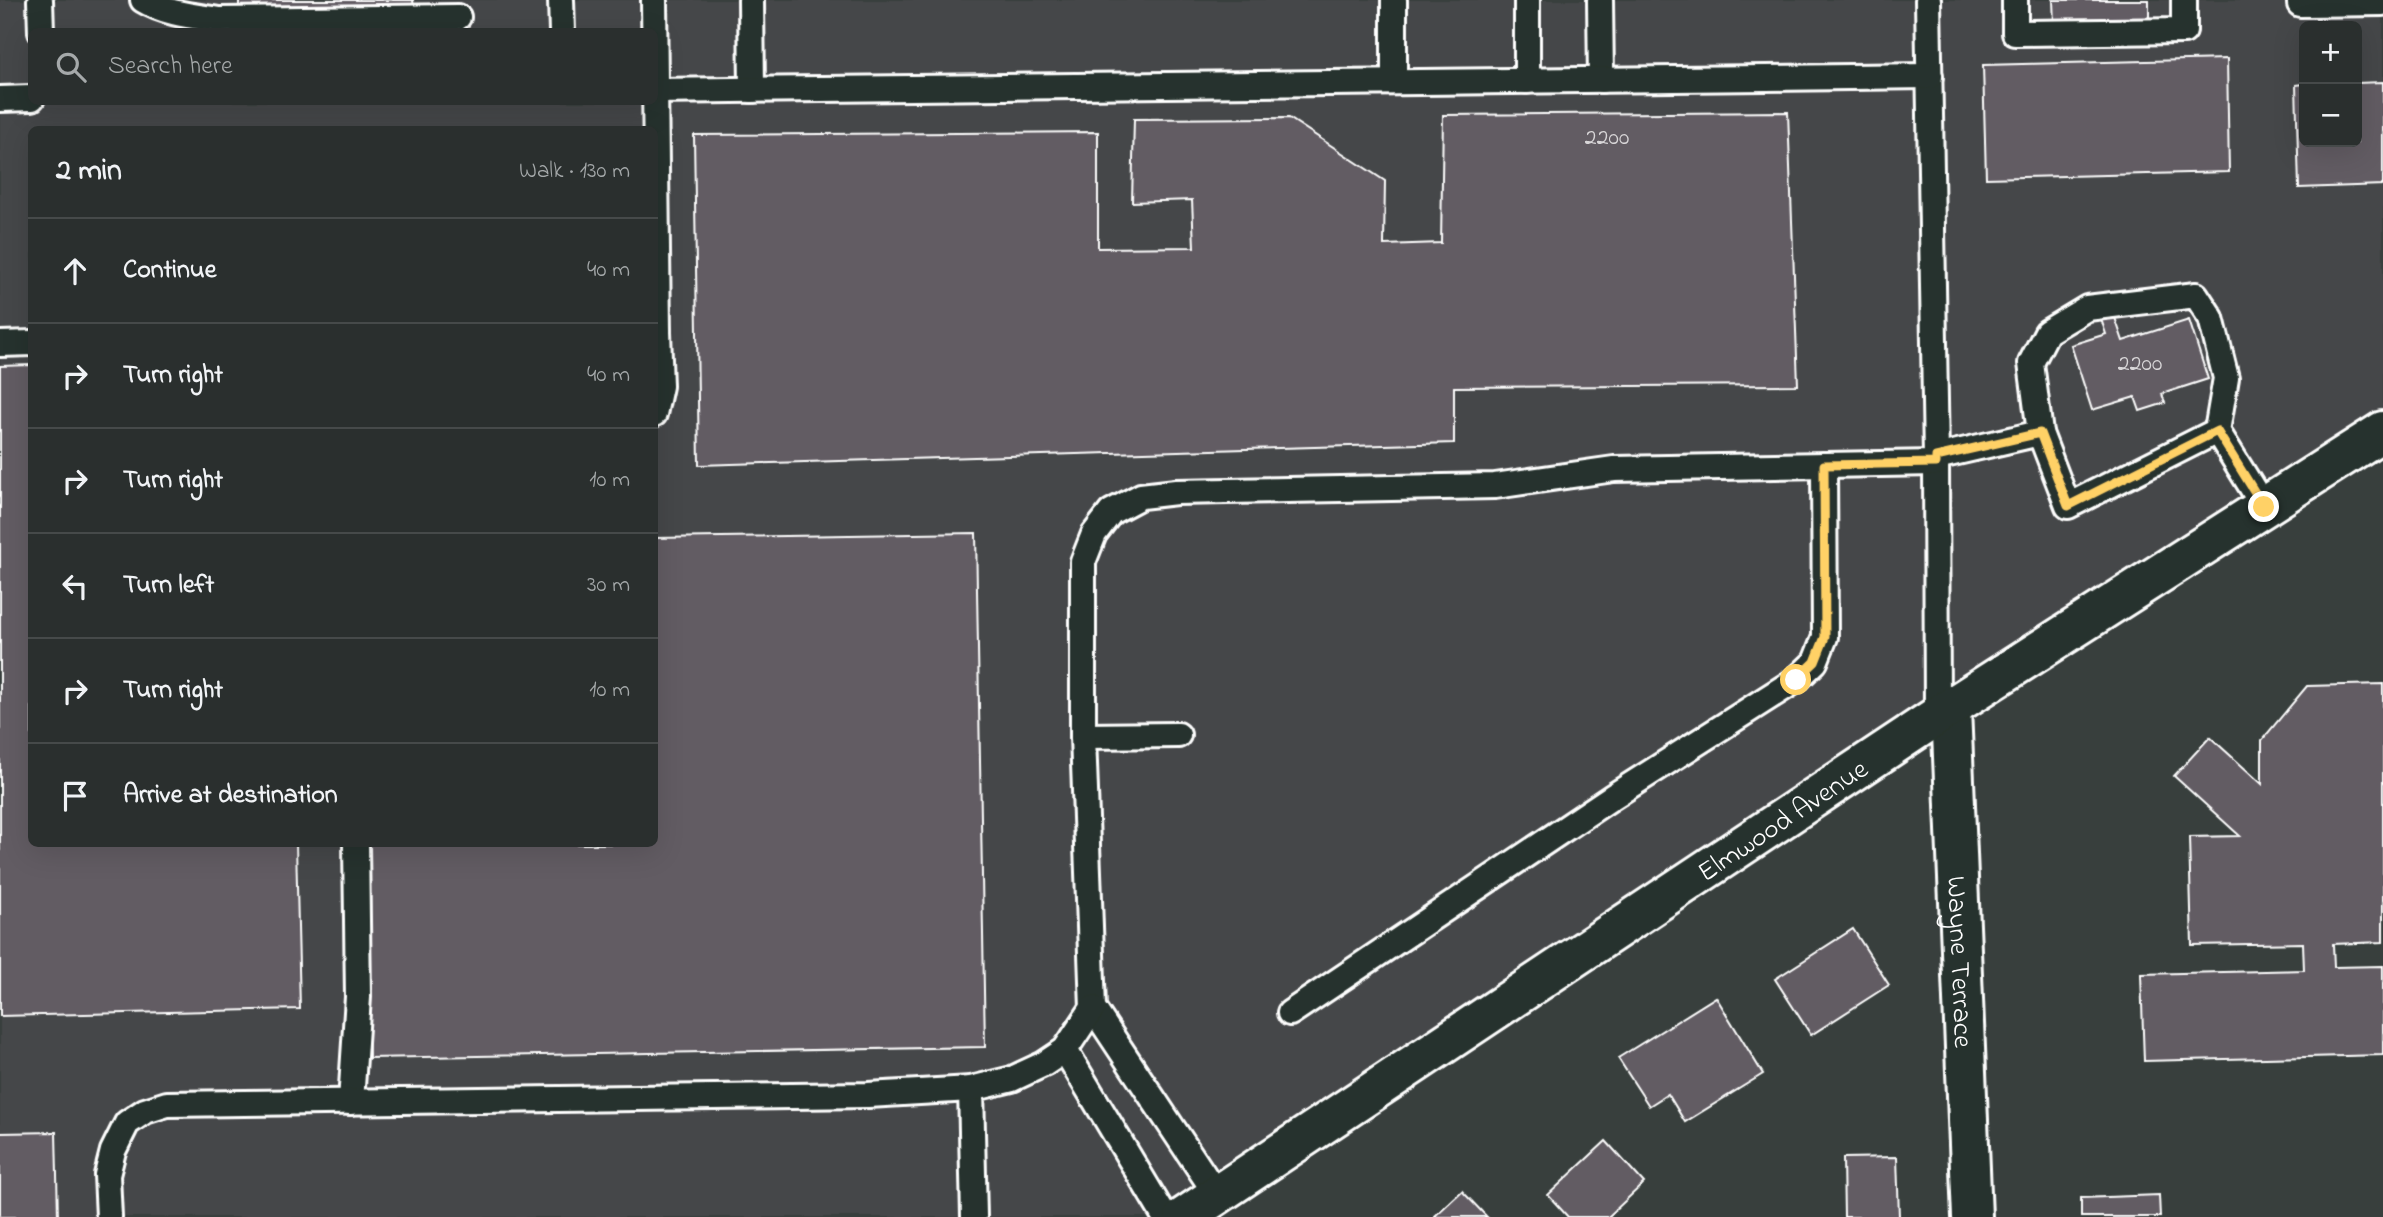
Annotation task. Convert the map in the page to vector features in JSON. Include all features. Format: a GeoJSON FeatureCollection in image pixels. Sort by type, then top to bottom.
{"type":"FeatureCollection","features":[{"type":"Feature","properties":{"kind":"main road","name":"Elmwood Avenue"},"geometry":{"type":"LineString","coordinates":[[1184,1217],[1944,712],[2383,430]]}},
{"type":"Feature","properties":{"kind":"main road","name":"Wayne Terrace"},"geometry":{"type":"LineString","coordinates":[[1944,712],[1972,1217]]}},
{"type":"Feature","properties":{"kind":"lane"},"geometry":{"type":"LineString","coordinates":[[40,0],[41,28]]}},
{"type":"Feature","properties":{"kind":"lane"},"geometry":{"type":"LineString","coordinates":[[143,0],[155,7],[177,13],[220,20],[458,16]]}},
{"type":"Feature","properties":{"kind":"lane"},"geometry":{"type":"LineString","coordinates":[[561,0],[562,28]]}},
{"type":"Feature","properties":{"kind":"lane"},"geometry":{"type":"LineString","coordinates":[[654,0],[655,28]]}},
{"type":"Feature","properties":{"kind":"lane"},"geometry":{"type":"LineString","coordinates":[[751,0],[751,90]]}},
{"type":"Feature","properties":{"kind":"lane"},"geometry":{"type":"LineString","coordinates":[[1394,0],[1394,82]]}},
{"type":"Feature","properties":{"kind":"lane"},"geometry":{"type":"LineString","coordinates":[[1527,0],[1527,80]]}},
{"type":"Feature","properties":{"kind":"lane"},"geometry":{"type":"LineString","coordinates":[[1600,0],[1601,80]]}},
{"type":"Feature","properties":{"kind":"lane"},"geometry":{"type":"LineString","coordinates":[[1928,0],[1936,460],[1944,712]]}},
{"type":"Feature","properties":{"kind":"lane"},"geometry":{"type":"LineString","coordinates":[[2015,0],[2015,33],[2184,31],[2184,0]]}},
{"type":"Feature","properties":{"kind":"lane"},"geometry":{"type":"LineString","coordinates":[[2300,0],[2300,4],[2383,3]]}},
{"type":"Feature","properties":{"kind":"lane"},"geometry":{"type":"LineString","coordinates":[[658,91],[1930,76]]}},
{"type":"Feature","properties":{"kind":"lane"},"geometry":{"type":"LineString","coordinates":[[0,99],[28,98]]}},
{"type":"Feature","properties":{"kind":"lane"},"geometry":{"type":"LineString","coordinates":[[656,105],[656,126]]}},
{"type":"Feature","properties":{"kind":"lane"},"geometry":{"type":"LineString","coordinates":[[2217,431],[2068,506],[2040,433],[2031,363],[2047,332],[2088,308],[2196,295],[2211,318],[2226,379],[2217,431],[2264,507]]}},
{"type":"Feature","properties":{"kind":"lane"},"geometry":{"type":"LineString","coordinates":[[0,344],[28,343]]}},
{"type":"Feature","properties":{"kind":"lane"},"geometry":{"type":"LineString","coordinates":[[658,359],[658,395]]}},
{"type":"Feature","properties":{"kind":"lane"},"geometry":{"type":"LineString","coordinates":[[1217,1195],[1093,1008],[1083,736],[1083,562],[1094,534],[1111,512],[1141,496],[1176,492],[1496,486],[1614,469],[1936,460],[2040,433]]}},
{"type":"Feature","properties":{"kind":"lane"},"geometry":{"type":"LineString","coordinates":[[1290,1013],[1717,728],[1796,680],[1815,662],[1825,637],[1824,465]]}},
{"type":"Feature","properties":{"kind":"lane"},"geometry":{"type":"LineString","coordinates":[[1083,736],[1178,735]]}},
{"type":"Feature","properties":{"kind":"lane"},"geometry":{"type":"LineString","coordinates":[[351,1102],[358,997],[356,847]]}},
{"type":"Feature","properties":{"kind":"lane"},"geometry":{"type":"LineString","coordinates":[[108,1217],[107,1175],[113,1151],[127,1123],[145,1111],[167,1104],[868,1095],[971,1089],[1012,1079],[1044,1064],[1065,1050],[1093,1008]]}},
{"type":"Feature","properties":{"kind":"lane"},"geometry":{"type":"LineString","coordinates":[[1065,1050],[1165,1217]]}},
{"type":"Feature","properties":{"kind":"lane"},"geometry":{"type":"LineString","coordinates":[[971,1089],[974,1217]]}},
{"type":"Feature","properties":{"kind":"shaded area"},"geometry":{"type":"Polygon","coordinates":[[[0,0],[2383,0],[2383,430],[1184,1217],[0,1217],[0,0]]]}},
{"type":"Feature","properties":{"kind":"building"},"geometry":{"type":"Polygon","coordinates":[[[239,0],[413,0],[414,8],[239,11],[239,0]]]}},
{"type":"Feature","properties":{"kind":"building"},"geometry":{"type":"Polygon","coordinates":[[[2053,0],[2149,0],[2149,23],[2054,24],[2053,0]]]}},
{"type":"Feature","properties":{"kind":"building"},"geometry":{"type":"Polygon","coordinates":[[[2227,59],[2229,172],[1986,178],[1983,65],[2227,59]]]}},
{"type":"Feature","properties":{"kind":"building"},"geometry":{"type":"Polygon","coordinates":[[[2383,82],[2383,185],[2299,188],[2296,85],[2299,85],[2299,147],[2362,147],[2362,83],[2383,82]]]}},
{"type":"Feature","properties":{"kind":"building"},"geometry":{"type":"Polygon","coordinates":[[[1788,112],[1798,385],[1454,387],[1454,443],[699,465],[694,135],[1098,132],[1098,248],[1194,247],[1192,200],[1132,202],[1134,119],[1289,118],[1385,181],[1384,245],[1441,243],[1443,115],[1788,112]]]}},
{"type":"Feature","properties":{"kind":"building"},"geometry":{"type":"Polygon","coordinates":[[[2112,309],[2123,341],[2189,320],[2208,379],[2162,394],[2165,403],[2140,411],[2135,397],[2092,410],[2071,345],[2106,334],[2099,313],[2112,309]]]}},
{"type":"Feature","properties":{"kind":"building"},"geometry":{"type":"Polygon","coordinates":[[[28,365],[28,847],[296,847],[300,1009],[0,1016],[0,366],[28,365]]]}},
{"type":"Feature","properties":{"kind":"building"},"geometry":{"type":"Polygon","coordinates":[[[976,533],[985,1047],[369,1058],[365,847],[658,847],[658,538],[976,533]]]}},
{"type":"Feature","properties":{"kind":"building"},"geometry":{"type":"Polygon","coordinates":[[[2383,684],[2383,942],[2333,944],[2334,967],[2383,966],[2383,1055],[2144,1061],[2141,974],[2304,970],[2303,943],[2192,945],[2189,837],[2240,836],[2174,776],[2210,737],[2262,784],[2262,740],[2307,686],[2383,684]]]}},
{"type":"Feature","properties":{"kind":"building"},"geometry":{"type":"Polygon","coordinates":[[[1853,929],[1889,985],[1811,1035],[1775,979],[1853,929]]]}},
{"type":"Feature","properties":{"kind":"building"},"geometry":{"type":"Polygon","coordinates":[[[1716,997],[1763,1074],[1685,1122],[1668,1094],[1649,1106],[1618,1058],[1716,997]]]}},
{"type":"Feature","properties":{"kind":"building"},"geometry":{"type":"Polygon","coordinates":[[[56,1132],[58,1217],[0,1217],[0,1133],[56,1132]]]}},
{"type":"Feature","properties":{"kind":"building"},"geometry":{"type":"Polygon","coordinates":[[[1606,1141],[1644,1183],[1608,1217],[1568,1217],[1548,1195],[1606,1141]]]}},
{"type":"Feature","properties":{"kind":"building"},"geometry":{"type":"Polygon","coordinates":[[[1897,1157],[1899,1217],[1844,1217],[1843,1158],[1897,1157]]]}},
{"type":"Feature","properties":{"kind":"building"},"geometry":{"type":"Polygon","coordinates":[[[1462,1191],[1487,1217],[1435,1217],[1435,1216],[1462,1191]]]}},
{"type":"Feature","properties":{"kind":"building"},"geometry":{"type":"Polygon","coordinates":[[[2159,1195],[2160,1217],[2081,1217],[2081,1198],[2159,1195]]]}},
{"type":"Feature","properties":{"kind":"route"},"geometry":{"type":"LineString","coordinates":[[1796,680],[1815,662],[1825,637],[1824,465],[1936,463],[1936,457],[2040,433],[2068,506],[2217,431],[2264,507]]}}]}
